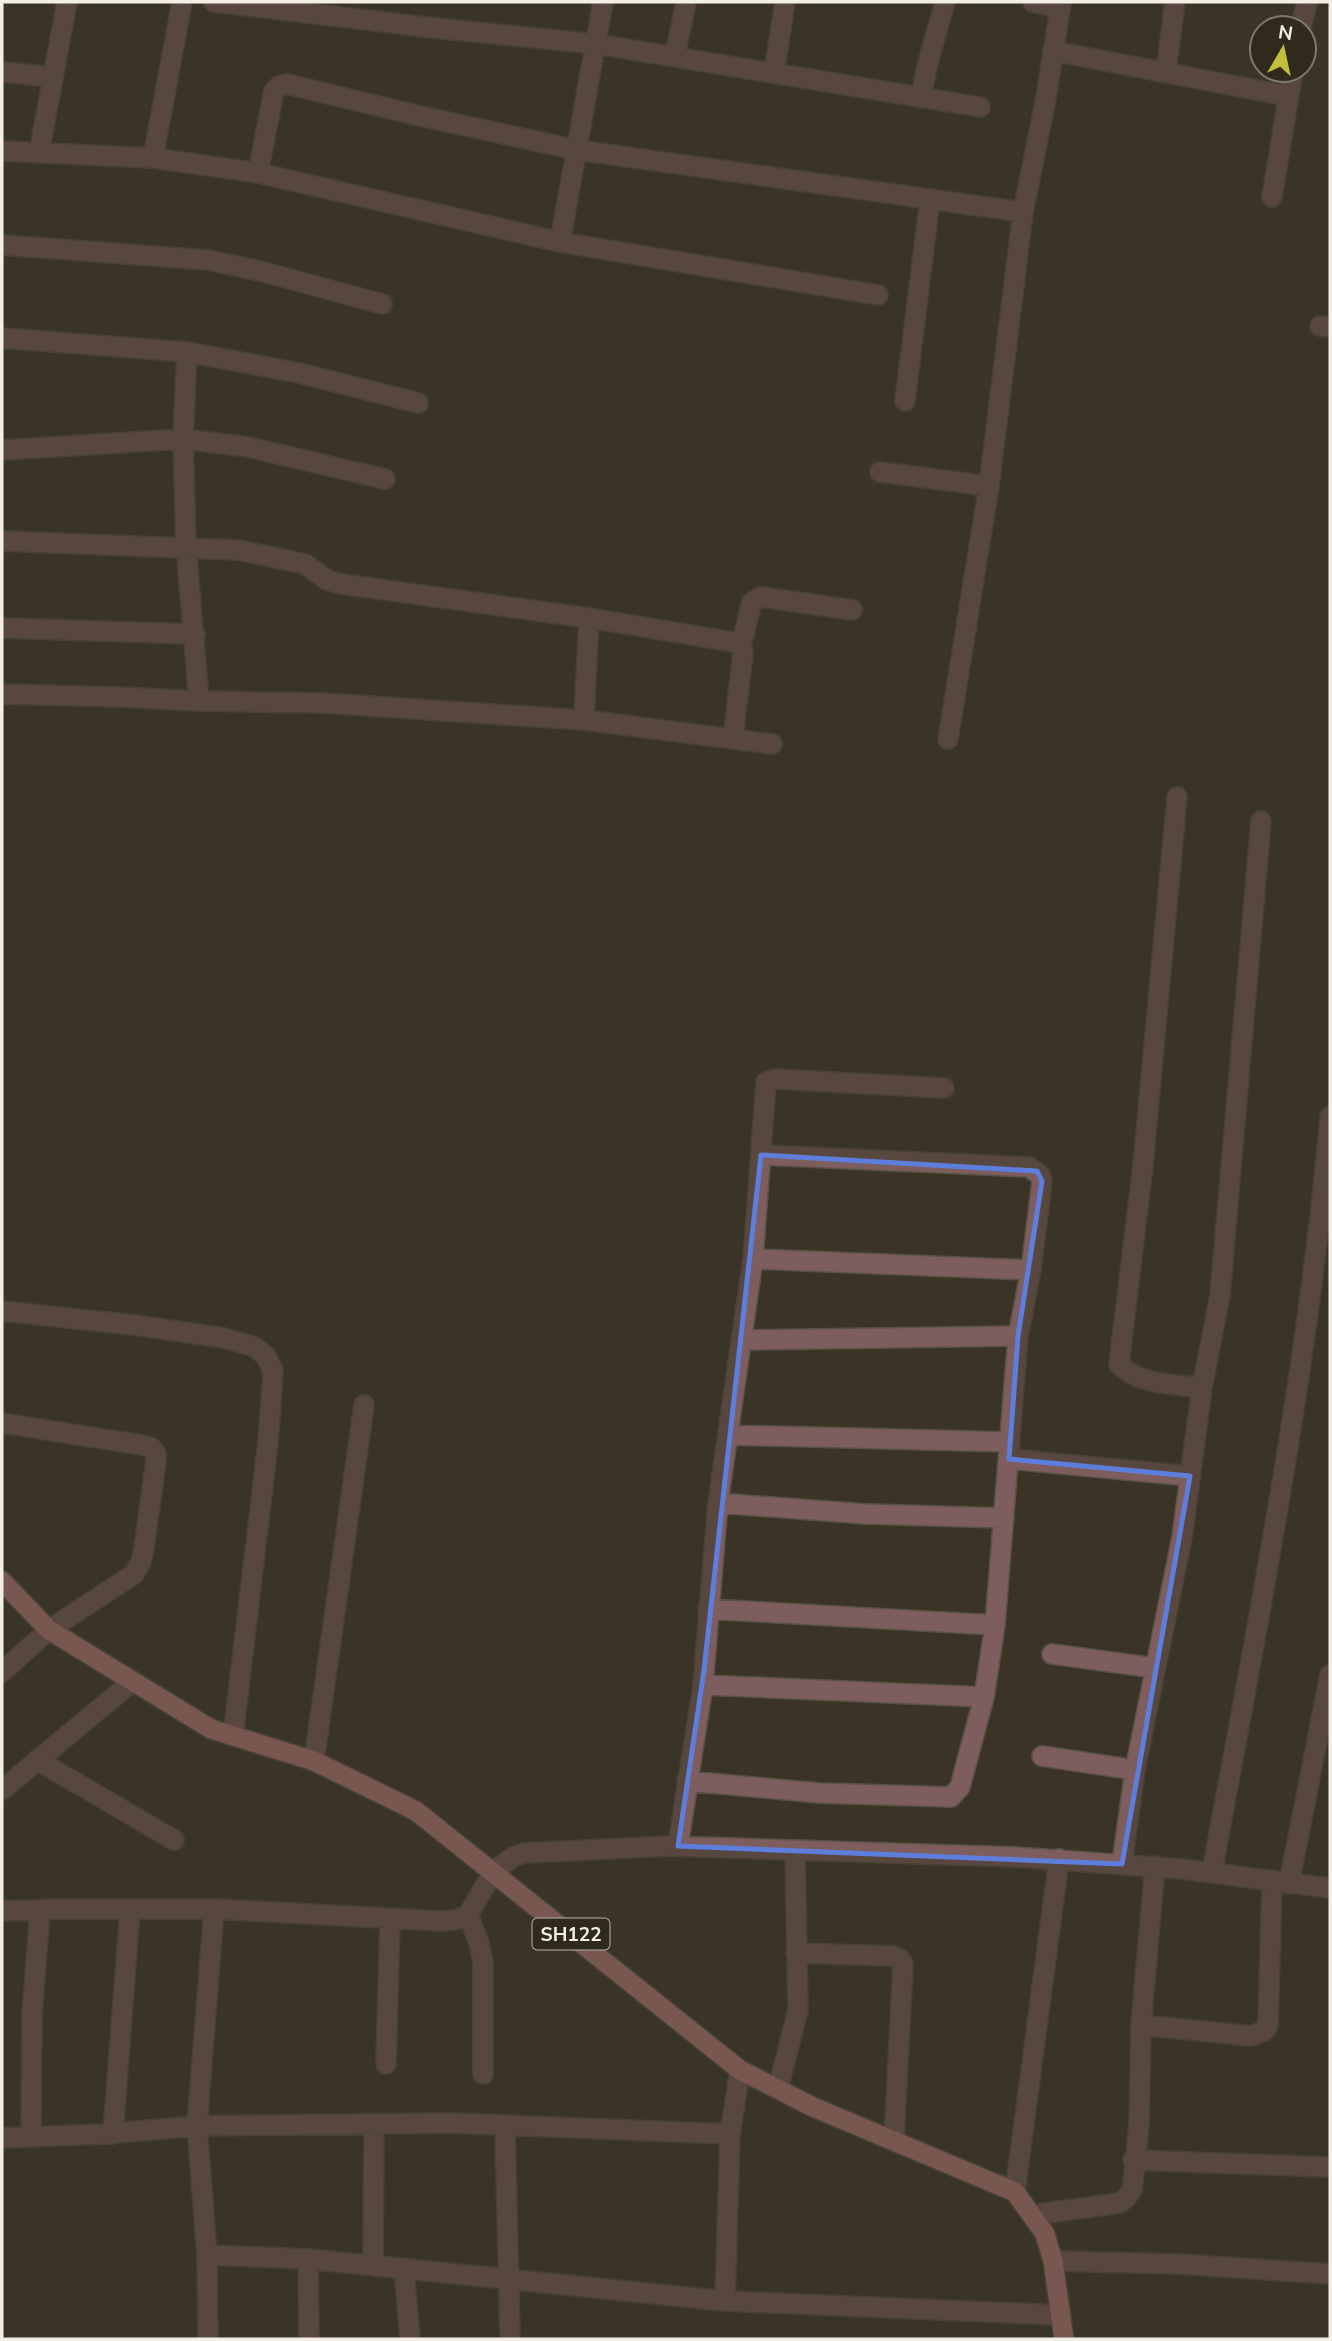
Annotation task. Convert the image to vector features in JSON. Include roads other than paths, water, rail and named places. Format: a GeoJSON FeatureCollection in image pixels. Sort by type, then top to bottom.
{"type":"FeatureCollection","features":[{"type":"Feature","properties":{"kind":"main road","name":"SH122"},"geometry":{"type":"LineString","coordinates":[[2,1581],[49,1630],[211,1729],[314,1761],[416,1811],[740,2070],[813,2107],[1015,2192]]}},
{"type":"Feature","properties":{"kind":"main road"},"geometry":{"type":"LineString","coordinates":[[1015,2192],[1045,2235],[1053,2261],[1064,2339]]}},
{"type":"Feature","properties":{"kind":"street"},"geometry":{"type":"LineString","coordinates":[[39,153],[67,2]]}},
{"type":"Feature","properties":{"kind":"street"},"geometry":{"type":"LineString","coordinates":[[153,158],[182,2]]}},
{"type":"Feature","properties":{"kind":"street"},"geometry":{"type":"LineString","coordinates":[[214,2],[596,44],[980,107]]}},
{"type":"Feature","properties":{"kind":"street"},"geometry":{"type":"LineString","coordinates":[[561,242],[603,2]]}},
{"type":"Feature","properties":{"kind":"street"},"geometry":{"type":"LineString","coordinates":[[675,55],[686,2]]}},
{"type":"Feature","properties":{"kind":"street"},"geometry":{"type":"LineString","coordinates":[[774,73],[785,2]]}},
{"type":"Feature","properties":{"kind":"street"},"geometry":{"type":"LineString","coordinates":[[921,97],[945,2]]}},
{"type":"Feature","properties":{"kind":"street"},"geometry":{"type":"LineString","coordinates":[[948,739],[989,486],[1023,212],[1061,5],[1033,2]]}},
{"type":"Feature","properties":{"kind":"street"},"geometry":{"type":"LineString","coordinates":[[1166,71],[1175,2]]}},
{"type":"Feature","properties":{"kind":"street"},"geometry":{"type":"LineString","coordinates":[[1053,51],[1288,96]]}},
{"type":"Feature","properties":{"kind":"street"},"geometry":{"type":"LineString","coordinates":[[2,72],[53,78]]}},
{"type":"Feature","properties":{"kind":"street"},"geometry":{"type":"LineString","coordinates":[[258,173],[274,91],[287,84],[577,150],[1023,212]]}},
{"type":"Feature","properties":{"kind":"street"},"geometry":{"type":"LineString","coordinates":[[1272,197],[1290,84]]}},
{"type":"Feature","properties":{"kind":"street"},"geometry":{"type":"LineString","coordinates":[[2,151],[153,158],[258,173],[561,242],[878,295]]}},
{"type":"Feature","properties":{"kind":"street"},"geometry":{"type":"LineString","coordinates":[[905,401],[930,199]]}},
{"type":"Feature","properties":{"kind":"street"},"geometry":{"type":"LineString","coordinates":[[2,245],[208,260],[382,304]]}},
{"type":"Feature","properties":{"kind":"street"},"geometry":{"type":"LineString","coordinates":[[2,338],[187,352],[299,373],[418,402]]}},
{"type":"Feature","properties":{"kind":"street"},"geometry":{"type":"LineString","coordinates":[[187,352],[183,439],[186,546],[199,701]]}},
{"type":"Feature","properties":{"kind":"street"},"geometry":{"type":"LineString","coordinates":[[2,450],[183,439],[248,447],[385,479]]}},
{"type":"Feature","properties":{"kind":"street"},"geometry":{"type":"LineString","coordinates":[[880,472],[989,486]]}},
{"type":"Feature","properties":{"kind":"street"},"geometry":{"type":"LineString","coordinates":[[2,541],[237,550],[304,564],[327,580],[341,583],[589,618],[733,642],[741,646]]}},
{"type":"Feature","properties":{"kind":"street"},"geometry":{"type":"LineString","coordinates":[[733,738],[743,652],[741,646],[752,602],[761,597],[852,610]]}},
{"type":"Feature","properties":{"kind":"street"},"geometry":{"type":"LineString","coordinates":[[584,720],[589,618]]}},
{"type":"Feature","properties":{"kind":"street"},"geometry":{"type":"LineString","coordinates":[[2,628],[195,634]]}},
{"type":"Feature","properties":{"kind":"street"},"geometry":{"type":"LineString","coordinates":[[2,694],[323,703],[584,720],[772,744]]}},
{"type":"Feature","properties":{"kind":"street"},"geometry":{"type":"LineString","coordinates":[[1177,797],[1143,1165],[1119,1364],[1138,1378],[1202,1388]]}},
{"type":"Feature","properties":{"kind":"street"},"geometry":{"type":"LineString","coordinates":[[1122,1864],[1135,1770],[1182,1537],[1202,1388],[1220,1295],[1261,821]]}},
{"type":"Feature","properties":{"kind":"street"},"geometry":{"type":"LineString","coordinates":[[678,1846],[703,1685],[718,1503],[753,1259],[766,1082],[770,1080],[944,1088]]}},
{"type":"Feature","properties":{"kind":"street"},"geometry":{"type":"LineString","coordinates":[[1212,1872],[1273,1534],[1320,1228],[1330,1118]]}},
{"type":"Feature","properties":{"kind":"street"},"geometry":{"type":"LineString","coordinates":[[687,1781],[819,1793],[951,1797],[960,1787],[984,1697],[995,1625],[1018,1336],[1031,1270],[1042,1181],[1037,1171],[1029,1167],[761,1155]]}},
{"type":"Feature","properties":{"kind":"street"},"geometry":{"type":"LineString","coordinates":[[753,1259],[1031,1270]]}},
{"type":"Feature","properties":{"kind":"street"},"geometry":{"type":"LineString","coordinates":[[2,1311],[134,1325],[223,1338],[255,1347],[266,1356],[273,1371],[268,1443],[233,1736]]}},
{"type":"Feature","properties":{"kind":"street"},"geometry":{"type":"LineString","coordinates":[[742,1340],[1018,1336]]}},
{"type":"Feature","properties":{"kind":"street"},"geometry":{"type":"LineString","coordinates":[[314,1761],[364,1405]]}},
{"type":"Feature","properties":{"kind":"street"},"geometry":{"type":"LineString","coordinates":[[2,1423],[142,1445],[152,1448],[156,1454],[144,1548],[141,1562],[134,1574],[49,1630],[2,1672]]}},
{"type":"Feature","properties":{"kind":"street"},"geometry":{"type":"LineString","coordinates":[[728,1435],[1009,1450],[1190,1476]]}},
{"type":"Feature","properties":{"kind":"street"},"geometry":{"type":"LineString","coordinates":[[718,1503],[866,1514],[1004,1518]]}},
{"type":"Feature","properties":{"kind":"street"},"geometry":{"type":"LineString","coordinates":[[708,1609],[995,1625]]}},
{"type":"Feature","properties":{"kind":"street"},"geometry":{"type":"LineString","coordinates":[[1052,1654],[1156,1668]]}},
{"type":"Feature","properties":{"kind":"street"},"geometry":{"type":"LineString","coordinates":[[1141,2025],[1251,2036],[1264,2031],[1268,2025],[1280,1883],[1330,1675]]}},
{"type":"Feature","properties":{"kind":"street"},"geometry":{"type":"LineString","coordinates":[[2,1790],[133,1681]]}},
{"type":"Feature","properties":{"kind":"street"},"geometry":{"type":"LineString","coordinates":[[703,1685],[984,1697]]}},
{"type":"Feature","properties":{"kind":"street"},"geometry":{"type":"LineString","coordinates":[[1042,1756],[1135,1770]]}},
{"type":"Feature","properties":{"kind":"street"},"geometry":{"type":"LineString","coordinates":[[37,1760],[174,1840]]}},
{"type":"Feature","properties":{"kind":"street"},"geometry":{"type":"LineString","coordinates":[[2,1911],[214,1909],[441,1922],[468,1915],[493,1872],[513,1857],[535,1851],[678,1846],[1059,1859],[1212,1872],[1330,1888]]}},
{"type":"Feature","properties":{"kind":"street"},"geometry":{"type":"LineString","coordinates":[[778,2089],[798,2010],[795,1850]]}},
{"type":"Feature","properties":{"kind":"street"},"geometry":{"type":"LineString","coordinates":[[1015,2192],[1059,1859]]}},
{"type":"Feature","properties":{"kind":"street"},"geometry":{"type":"LineString","coordinates":[[1032,2215],[1119,2203],[1132,2190],[1133,2160],[1139,2125],[1141,2025],[1155,1866]]}},
{"type":"Feature","properties":{"kind":"street"},"geometry":{"type":"LineString","coordinates":[[208,2339],[207,2255],[198,2126],[214,1909]]}},
{"type":"Feature","properties":{"kind":"street"},"geometry":{"type":"LineString","coordinates":[[32,2136],[32,2015],[40,1910]]}},
{"type":"Feature","properties":{"kind":"street"},"geometry":{"type":"LineString","coordinates":[[113,2134],[130,1910]]}},
{"type":"Feature","properties":{"kind":"street"},"geometry":{"type":"LineString","coordinates":[[468,1915],[483,1961],[483,2074]]}},
{"type":"Feature","properties":{"kind":"street"},"geometry":{"type":"LineString","coordinates":[[386,2064],[390,1919]]}},
{"type":"Feature","properties":{"kind":"street"},"geometry":{"type":"LineString","coordinates":[[796,1953],[893,1956],[903,1964],[894,2141]]}},
{"type":"Feature","properties":{"kind":"street"},"geometry":{"type":"LineString","coordinates":[[725,2301],[730,2134],[740,2070]]}},
{"type":"Feature","properties":{"kind":"street"},"geometry":{"type":"LineString","coordinates":[[2,2137],[113,2134],[198,2126],[374,2124],[730,2134]]}},
{"type":"Feature","properties":{"kind":"street"},"geometry":{"type":"LineString","coordinates":[[373,2266],[374,2124]]}},
{"type":"Feature","properties":{"kind":"street"},"geometry":{"type":"LineString","coordinates":[[505,2126],[510,2339]]}},
{"type":"Feature","properties":{"kind":"street"},"geometry":{"type":"LineString","coordinates":[[1133,2160],[1330,2166]]}},
{"type":"Feature","properties":{"kind":"street"},"geometry":{"type":"LineString","coordinates":[[207,2255],[308,2259],[725,2301],[1061,2315]]}},
{"type":"Feature","properties":{"kind":"street"},"geometry":{"type":"LineString","coordinates":[[308,2259],[309,2339]]}},
{"type":"Feature","properties":{"kind":"street"},"geometry":{"type":"LineString","coordinates":[[1053,2261],[1178,2264],[1330,2274]]}},
{"type":"Feature","properties":{"kind":"street"},"geometry":{"type":"LineString","coordinates":[[404,2269],[410,2339]]}}]}
